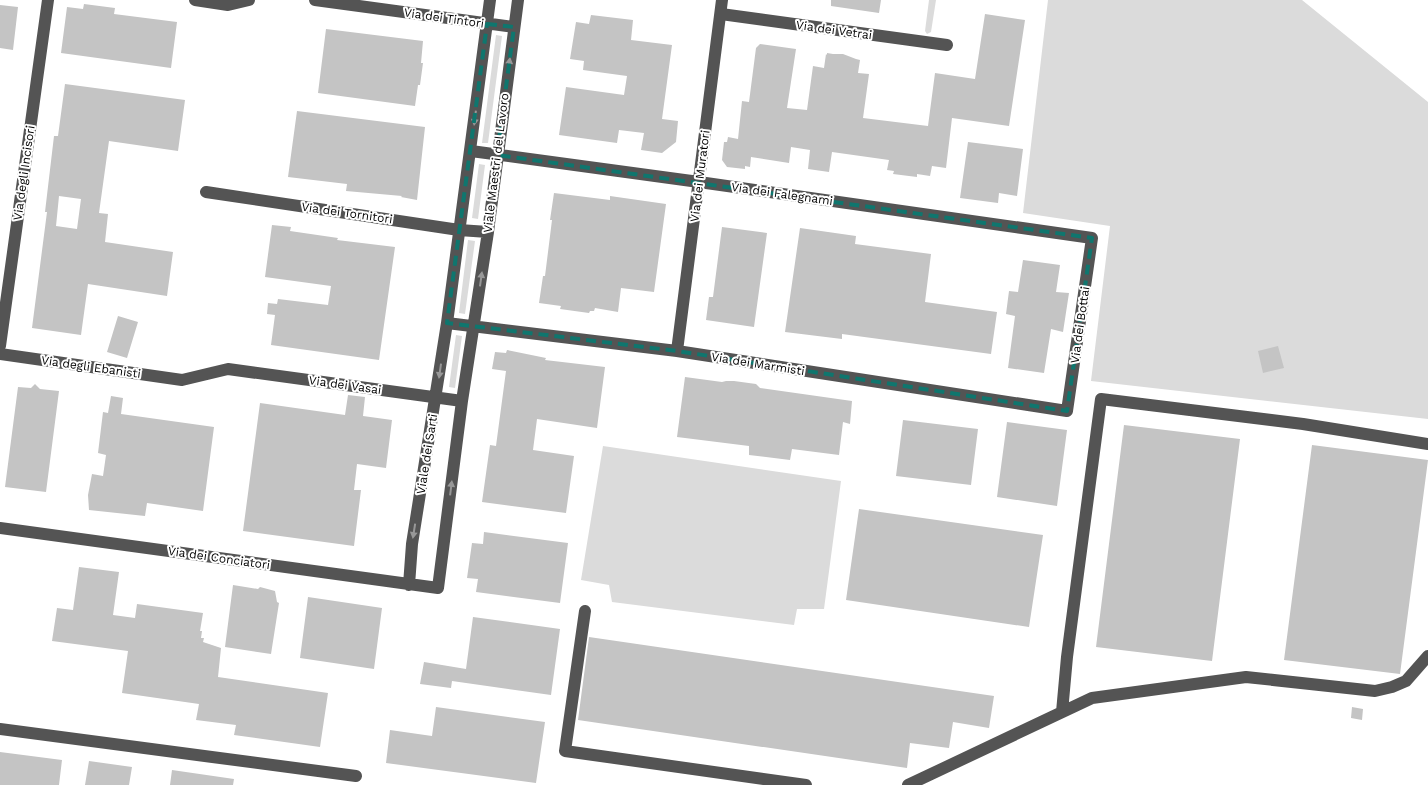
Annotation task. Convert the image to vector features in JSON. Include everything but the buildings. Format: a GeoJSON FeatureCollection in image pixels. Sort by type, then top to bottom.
{"type":"FeatureCollection","features":[{"type":"Feature","properties":{"kind":"street","name":"Via degli Incisori"},"geometry":{"type":"LineString","coordinates":[[0,346],[48,0]]}},
{"type":"Feature","properties":{"kind":"street"},"geometry":{"type":"LineString","coordinates":[[195,0],[228,5],[249,0]]}},
{"type":"Feature","properties":{"kind":"street","name":"Via dei Tintori"},"geometry":{"type":"LineString","coordinates":[[314,0],[514,28]]}},
{"type":"Feature","properties":{"kind":"street"},"geometry":{"type":"LineString","coordinates":[[447,323],[490,0]]}},
{"type":"Feature","properties":{"kind":"street","name":"Viale Maestri del Lavoro"},"geometry":{"type":"LineString","coordinates":[[474,327],[518,0]]}},
{"type":"Feature","properties":{"kind":"street","name":"Via dei Muratori"},"geometry":{"type":"LineString","coordinates":[[677,351],[722,0]]}},
{"type":"Feature","properties":{"kind":"street","name":"Via dei Vetrai"},"geometry":{"type":"LineString","coordinates":[[721,14],[947,45]]}},
{"type":"Feature","properties":{"kind":"street","name":"Via dei Falegnami"},"geometry":{"type":"LineString","coordinates":[[471,151],[1092,238]]}},
{"type":"Feature","properties":{"kind":"street","name":"Via dei Tornitori"},"geometry":{"type":"LineString","coordinates":[[206,192],[459,230],[488,232]]}},
{"type":"Feature","properties":{"kind":"street","name":"Via dei Bottai"},"geometry":{"type":"LineString","coordinates":[[1067,411],[1092,238]]}},
{"type":"Feature","properties":{"kind":"street","name":"Via dei Marmisti"},"geometry":{"type":"LineString","coordinates":[[447,323],[677,351],[1067,411]]}},
{"type":"Feature","properties":{"kind":"street","name":"Viale dei Sarti"},"geometry":{"type":"LineString","coordinates":[[409,585],[412,544],[447,323]]}},
{"type":"Feature","properties":{"kind":"street"},"geometry":{"type":"LineString","coordinates":[[462,401],[474,327]]}},
{"type":"Feature","properties":{"kind":"street","name":"Via degli Ebanisti"},"geometry":{"type":"LineString","coordinates":[[0,354],[182,380],[228,369]]}},
{"type":"Feature","properties":{"kind":"street","name":"Via dei Vasai"},"geometry":{"type":"LineString","coordinates":[[228,369],[462,401]]}},
{"type":"Feature","properties":{"kind":"street"},"geometry":{"type":"LineString","coordinates":[[1062,712],[1067,657],[1101,399],[1303,424],[1428,444]]}},
{"type":"Feature","properties":{"kind":"street","name":"Via dei Conciatori"},"geometry":{"type":"LineString","coordinates":[[0,528],[438,588],[462,401]]}},
{"type":"Feature","properties":{"kind":"street"},"geometry":{"type":"LineString","coordinates":[[585,610],[565,751],[806,785]]}},
{"type":"Feature","properties":{"kind":"street"},"geometry":{"type":"LineString","coordinates":[[908,785],[1092,698],[1246,677],[1375,691],[1392,687],[1406,680],[1428,656]]}},
{"type":"Feature","properties":{"kind":"street"},"geometry":{"type":"LineString","coordinates":[[0,729],[356,776]]}},
{"type":"Feature","properties":{"kind":"highlighted area"},"geometry":{"type":"Polygon","coordinates":[[[487,24],[514,27],[497,155],[1092,238],[1067,411],[677,351],[447,323],[487,24]]]}},
{"type":"Feature","properties":{"kind":"shaded area"},"geometry":{"type":"Polygon","coordinates":[[[929,0],[936,0],[931,32],[927,34],[925,31],[929,0]]]}},
{"type":"Feature","properties":{"kind":"shaded area"},"geometry":{"type":"Polygon","coordinates":[[[1048,0],[1302,0],[1428,102],[1428,419],[1091,381],[1110,226],[1023,213],[1048,0]]]}},
{"type":"Feature","properties":{"kind":"shaded area"},"geometry":{"type":"Polygon","coordinates":[[[496,35],[502,36],[488,143],[482,143],[496,35]]]}},
{"type":"Feature","properties":{"kind":"shaded area"},"geometry":{"type":"Polygon","coordinates":[[[479,164],[485,165],[478,219],[472,218],[479,164]]]}},
{"type":"Feature","properties":{"kind":"shaded area"},"geometry":{"type":"Polygon","coordinates":[[[468,240],[475,241],[465,314],[459,313],[468,240]]]}},
{"type":"Feature","properties":{"kind":"shaded area"},"geometry":{"type":"Polygon","coordinates":[[[456,335],[462,336],[455,388],[449,387],[456,335]]]}},
{"type":"Feature","properties":{"kind":"shaded area"},"geometry":{"type":"Polygon","coordinates":[[[603,446],[841,481],[824,609],[797,609],[794,625],[612,602],[609,585],[581,580],[603,446]]]}}]}
